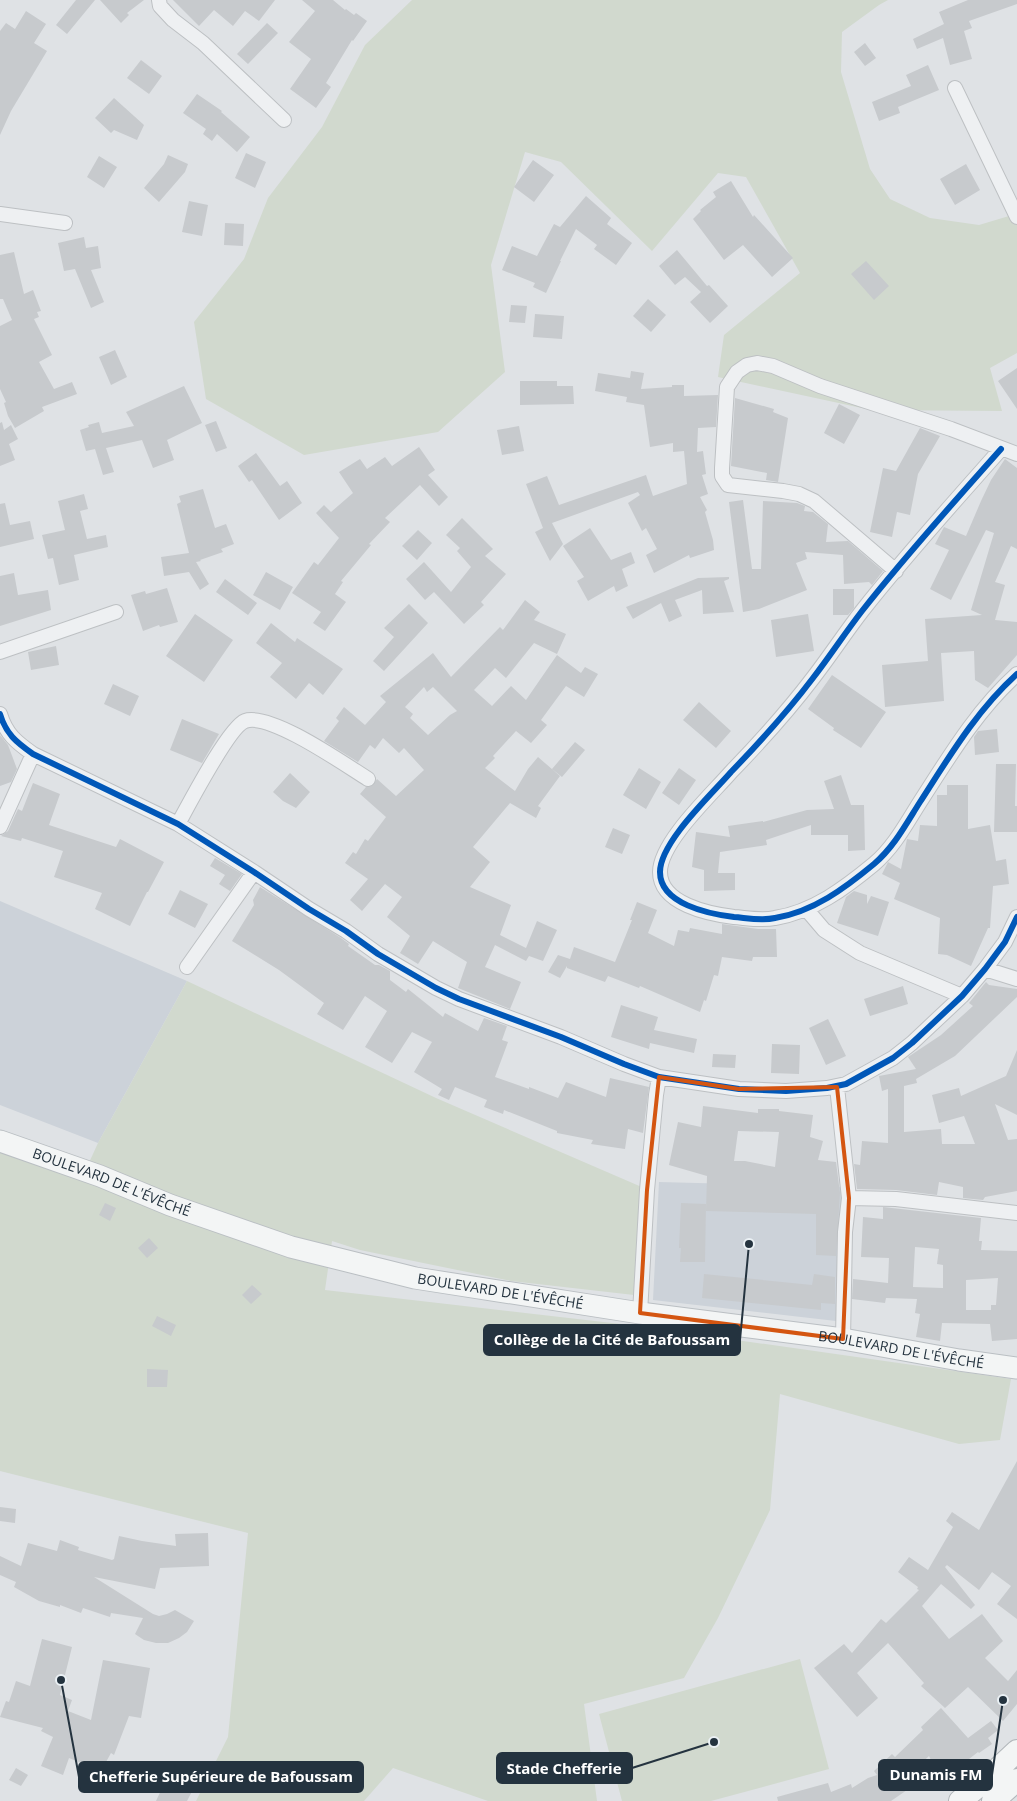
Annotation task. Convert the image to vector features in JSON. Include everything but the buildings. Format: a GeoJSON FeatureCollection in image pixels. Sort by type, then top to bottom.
{"type":"FeatureCollection","features":[{"type":"Feature","properties":{"kind":"highway"},"geometry":{"type":"LineString","coordinates":[[960,1801],[1017,1751]]}},
{"type":"Feature","properties":{"kind":"highway"},"geometry":{"type":"LineString","coordinates":[[993,1801],[1017,1780]]}},
{"type":"Feature","properties":{"kind":"main road","name":"BOULEVARD DE L'ÉVÊCHÉ"},"geometry":{"type":"LineString","coordinates":[[0,1141],[100,1176],[170,1205],[291,1247],[416,1278],[640,1313],[843,1338],[959,1360],[1017,1368]]}},
{"type":"Feature","properties":{"kind":"street"},"geometry":{"type":"LineString","coordinates":[[159,0],[160,6],[173,20],[203,43],[284,120]]}},
{"type":"Feature","properties":{"kind":"street"},"geometry":{"type":"LineString","coordinates":[[955,88],[1017,218]]}},
{"type":"Feature","properties":{"kind":"street"},"geometry":{"type":"LineString","coordinates":[[0,214],[65,223]]}},
{"type":"Feature","properties":{"kind":"street"},"geometry":{"type":"LineString","coordinates":[[896,571],[814,500],[799,494],[728,485],[724,481],[722,468],[727,386],[737,372],[747,365],[757,363],[773,366],[820,386],[951,429],[1017,454]]}},
{"type":"Feature","properties":{"kind":"street"},"geometry":{"type":"LineString","coordinates":[[1001,449],[930,528],[862,612],[789,708],[693,814],[669,848],[662,863],[660,873],[663,885],[669,894],[679,902],[720,915],[751,919],[774,919],[807,910],[849,884],[875,863],[894,844],[962,738],[1000,689],[1017,674]]}},
{"type":"Feature","properties":{"kind":"street"},"geometry":{"type":"LineString","coordinates":[[0,652],[116,612]]}},
{"type":"Feature","properties":{"kind":"street"},"geometry":{"type":"LineString","coordinates":[[0,714],[13,740],[33,754],[178,824],[308,909],[346,931],[378,954],[446,993],[659,1077],[739,1089],[786,1091],[838,1087],[893,1058],[912,1043],[962,996],[985,970],[1005,942],[1017,917]]}},
{"type":"Feature","properties":{"kind":"street"},"geometry":{"type":"LineString","coordinates":[[178,824],[236,727],[244,722],[261,720],[281,727],[368,779]]}},
{"type":"Feature","properties":{"kind":"street"},"geometry":{"type":"LineString","coordinates":[[0,827],[33,754]]}},
{"type":"Feature","properties":{"kind":"street"},"geometry":{"type":"LineString","coordinates":[[188,967],[254,872]]}},
{"type":"Feature","properties":{"kind":"street"},"geometry":{"type":"LineString","coordinates":[[807,910],[824,930],[860,953],[962,996]]}},
{"type":"Feature","properties":{"kind":"street"},"geometry":{"type":"LineString","coordinates":[[985,970],[1017,979]]}},
{"type":"Feature","properties":{"kind":"street"},"geometry":{"type":"LineString","coordinates":[[640,1313],[647,1190],[659,1077]]}},
{"type":"Feature","properties":{"kind":"street"},"geometry":{"type":"LineString","coordinates":[[838,1087],[849,1198],[845,1232],[843,1338]]}},
{"type":"Feature","properties":{"kind":"street"},"geometry":{"type":"LineString","coordinates":[[849,1198],[896,1199],[1017,1213]]}},
{"type":"Feature","properties":{"kind":"highlighted area"},"geometry":{"type":"Polygon","coordinates":[[[659,1077],[739,1089],[837,1087],[849,1198],[843,1339],[640,1313],[647,1190],[659,1077]]]}},
{"type":"Feature","properties":{"kind":"shaded area"},"geometry":{"type":"Polygon","coordinates":[[[412,0],[888,0],[842,32],[841,72],[870,169],[890,199],[930,218],[979,225],[1009,216],[1017,199],[1017,353],[990,368],[1002,411],[871,410],[718,377],[724,335],[800,273],[746,177],[718,173],[652,251],[561,162],[525,152],[491,265],[505,372],[438,432],[304,455],[206,399],[194,322],[244,259],[268,198],[322,127],[365,45],[412,0]]]}},
{"type":"Feature","properties":{"kind":"shaded area"},"geometry":{"type":"Polygon","coordinates":[[[0,901],[187,981],[98,1143],[0,1105],[0,901]]]}},
{"type":"Feature","properties":{"kind":"shaded area"},"geometry":{"type":"Polygon","coordinates":[[[187,981],[436,1098],[644,1188],[634,1295],[511,1281],[360,1250],[332,1241],[325,1290],[638,1326],[1011,1379],[1000,1440],[959,1444],[780,1394],[770,1510],[718,1618],[684,1678],[584,1704],[597,1801],[488,1801],[393,1768],[364,1801],[196,1801],[228,1737],[248,1533],[0,1471],[0,1151],[82,1178],[98,1143],[187,981]]]}},
{"type":"Feature","properties":{"kind":"shaded area"},"geometry":{"type":"Polygon","coordinates":[[[659,1182],[844,1187],[839,1315],[836,1321],[653,1300],[659,1182]]]}},
{"type":"Feature","properties":{"kind":"shaded area"},"geometry":{"type":"Polygon","coordinates":[[[800,1659],[829,1769],[711,1801],[622,1801],[599,1714],[800,1659]]]}},
{"type":"Feature","properties":{"kind":"cycle path"},"geometry":{"type":"LineString","coordinates":[[1001,449],[879,590],[784,714],[700,805],[677,833],[662,860],[660,872],[662,883],[677,900],[700,910],[749,919],[770,919],[789,915],[828,898],[863,873],[888,850],[976,718],[1017,674]]}},
{"type":"Feature","properties":{"kind":"cycle path"},"geometry":{"type":"LineString","coordinates":[[0,714],[5,727],[12,737],[33,754],[178,824],[346,931],[378,954],[436,988],[459,999],[561,1037],[659,1077],[739,1089],[786,1091],[827,1088],[846,1084],[893,1058],[912,1043],[962,996],[1005,942],[1017,917]]}},
{"type":"Feature","properties":{"kind":"place","name":"Collège de la Cité de Bafoussam"},"geometry":{"type":"Point","coordinates":[749,1244]}},
{"type":"Feature","properties":{"kind":"place","name":"Chefferie Supérieure de Bafoussam"},"geometry":{"type":"Point","coordinates":[61,1680]}},
{"type":"Feature","properties":{"kind":"place","name":"Dunamis FM"},"geometry":{"type":"Point","coordinates":[1003,1700]}},
{"type":"Feature","properties":{"kind":"place","name":"Stade Chefferie"},"geometry":{"type":"Point","coordinates":[714,1742]}}]}
